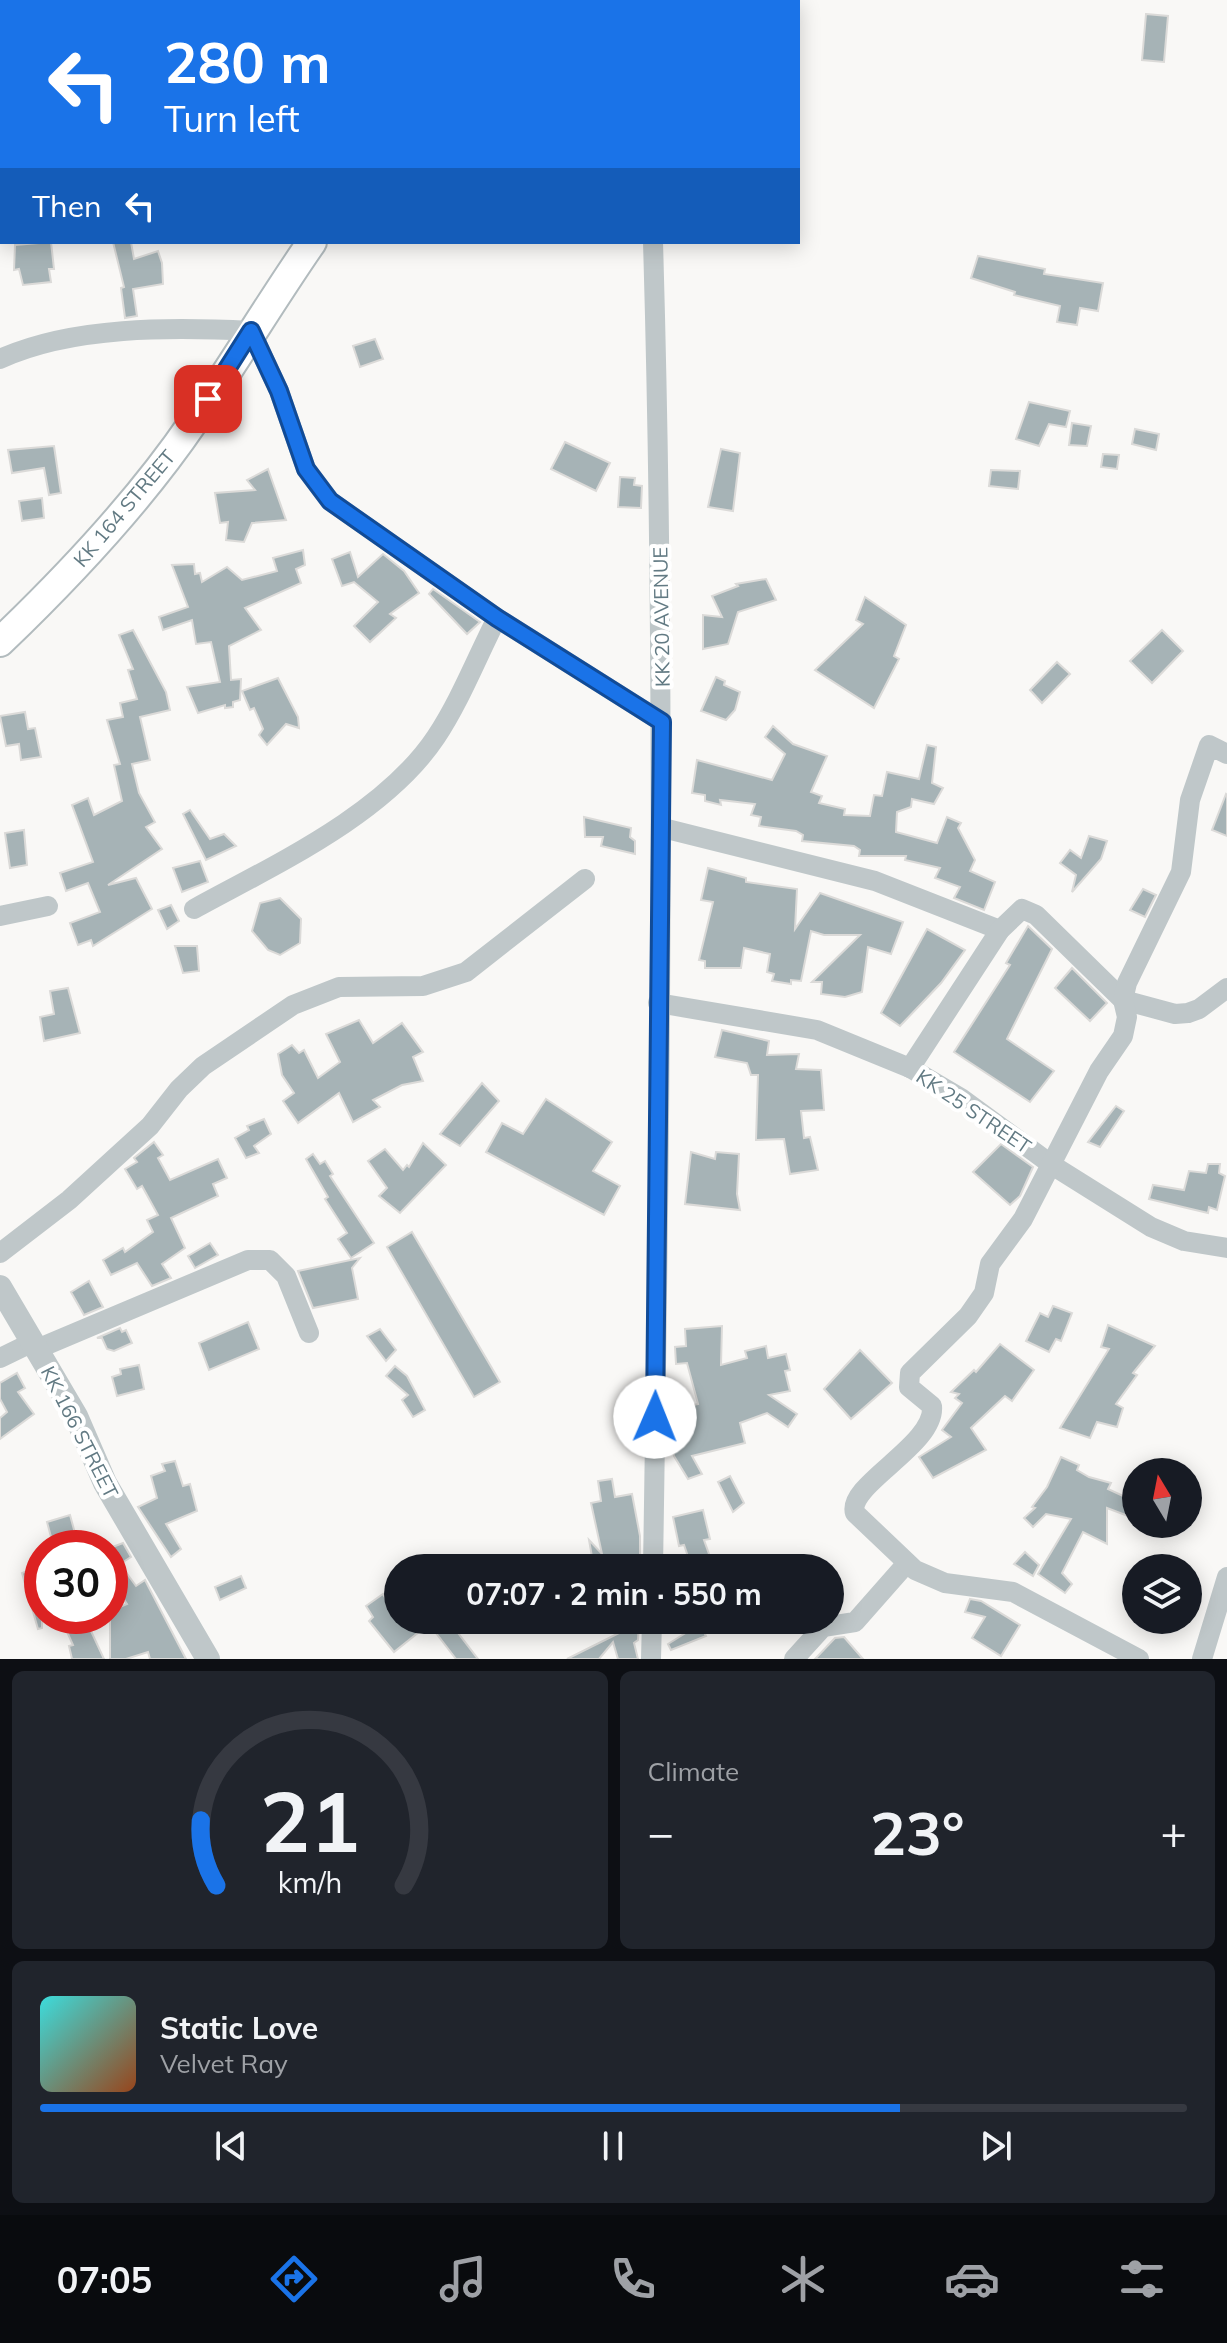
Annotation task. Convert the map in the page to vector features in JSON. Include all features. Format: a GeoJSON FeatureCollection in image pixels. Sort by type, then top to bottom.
{"type":"FeatureCollection","features":[{"type":"Feature","properties":{"kind":"main road","name":"KK 164 STREET"},"geometry":{"type":"LineString","coordinates":[[0,642],[59,585],[138,495],[194,422],[311,244]]}},
{"type":"Feature","properties":{"kind":"street","name":"KK 20 AVENUE"},"geometry":{"type":"LineString","coordinates":[[653,244],[663,828],[658,1003],[653,1554]]}},
{"type":"Feature","properties":{"kind":"street"},"geometry":{"type":"LineString","coordinates":[[0,359],[40,344],[108,334],[185,328],[251,331],[279,391],[315,486],[392,547],[497,618],[662,722]]}},
{"type":"Feature","properties":{"kind":"street"},"geometry":{"type":"LineString","coordinates":[[194,909],[299,852],[390,788],[437,736],[497,618]]}},
{"type":"Feature","properties":{"kind":"street"},"geometry":{"type":"LineString","coordinates":[[1139,1659],[1013,1592],[945,1583],[907,1563],[855,1513],[855,1500],[898,1460],[931,1419],[932,1406],[909,1387],[910,1373],[968,1316],[984,1293],[990,1264],[1023,1219],[1099,1071],[1123,1036],[1127,1017],[1123,1000],[1127,983],[1181,872],[1190,800],[1209,745],[1227,754]]}},
{"type":"Feature","properties":{"kind":"street"},"geometry":{"type":"LineString","coordinates":[[663,828],[875,881],[1000,930]]}},
{"type":"Feature","properties":{"kind":"street"},"geometry":{"type":"LineString","coordinates":[[0,1253],[69,1200],[150,1126],[179,1089],[203,1066],[293,1005],[339,987],[423,986],[466,972],[585,879]]}},
{"type":"Feature","properties":{"kind":"street"},"geometry":{"type":"LineString","coordinates":[[0,916],[48,906]]}},
{"type":"Feature","properties":{"kind":"street"},"geometry":{"type":"LineString","coordinates":[[910,1068],[1000,930],[1022,909],[1028,910],[1123,1000],[1175,1014],[1188,1013],[1199,1009],[1227,988]]}},
{"type":"Feature","properties":{"kind":"street","name":"KK 25 STREET"},"geometry":{"type":"LineString","coordinates":[[658,1003],[817,1030],[910,1068],[961,1098],[1052,1165],[1151,1227],[1184,1241],[1227,1248]]}},
{"type":"Feature","properties":{"kind":"street"},"geometry":{"type":"LineString","coordinates":[[0,1358],[248,1260],[270,1260],[286,1276],[309,1333]]}},
{"type":"Feature","properties":{"kind":"street","name":"KK 166 STREET"},"geometry":{"type":"LineString","coordinates":[[0,1287],[76,1416],[105,1483],[208,1659]]}},
{"type":"Feature","properties":{"kind":"street"},"geometry":{"type":"LineString","coordinates":[[794,1659],[823,1627],[855,1622],[907,1563]]}},
{"type":"Feature","properties":{"kind":"street"},"geometry":{"type":"LineString","coordinates":[[1202,1659],[1227,1577]]}},
{"type":"Feature","properties":{"kind":"street"},"geometry":{"type":"LineString","coordinates":[[651,1659],[652,1634]]}},
{"type":"Feature","properties":{"kind":"building"},"geometry":{"type":"Polygon","coordinates":[[[1146,14],[1168,16],[1164,62],[1142,60],[1146,14]]]}},
{"type":"Feature","properties":{"kind":"building"},"geometry":{"type":"Polygon","coordinates":[[[51,244],[54,269],[49,269],[51,282],[23,285],[19,269],[14,270],[15,245],[51,244]]]}},
{"type":"Feature","properties":{"kind":"building"},"geometry":{"type":"Polygon","coordinates":[[[113,244],[131,244],[134,259],[158,251],[163,284],[133,289],[137,316],[125,318],[121,288],[124,287],[113,244]]]}},
{"type":"Feature","properties":{"kind":"building"},"geometry":{"type":"Polygon","coordinates":[[[978,256],[1045,269],[1044,274],[1103,283],[1098,311],[1080,308],[1077,325],[1057,322],[1060,306],[1014,295],[1015,292],[971,278],[978,256]]]}},
{"type":"Feature","properties":{"kind":"building"},"geometry":{"type":"Polygon","coordinates":[[[375,339],[383,359],[360,367],[353,346],[375,339]]]}},
{"type":"Feature","properties":{"kind":"building"},"geometry":{"type":"Polygon","coordinates":[[[1029,402],[1070,411],[1066,427],[1049,424],[1039,446],[1016,439],[1029,402]]]}},
{"type":"Feature","properties":{"kind":"building"},"geometry":{"type":"Polygon","coordinates":[[[1072,423],[1091,426],[1087,446],[1069,445],[1072,423]]]}},
{"type":"Feature","properties":{"kind":"building"},"geometry":{"type":"Polygon","coordinates":[[[1135,429],[1159,434],[1156,450],[1132,444],[1135,429]]]}},
{"type":"Feature","properties":{"kind":"building"},"geometry":{"type":"Polygon","coordinates":[[[565,442],[610,463],[596,491],[551,469],[565,442]]]}},
{"type":"Feature","properties":{"kind":"building"},"geometry":{"type":"Polygon","coordinates":[[[54,446],[61,493],[49,495],[44,468],[12,473],[8,450],[54,446]]]}},
{"type":"Feature","properties":{"kind":"building"},"geometry":{"type":"Polygon","coordinates":[[[721,449],[740,453],[733,511],[708,507],[721,449]]]}},
{"type":"Feature","properties":{"kind":"building"},"geometry":{"type":"Polygon","coordinates":[[[1103,454],[1119,455],[1117,469],[1101,467],[1103,454]]]}},
{"type":"Feature","properties":{"kind":"building"},"geometry":{"type":"Polygon","coordinates":[[[268,469],[286,520],[252,523],[244,542],[226,540],[228,522],[220,523],[215,493],[255,490],[247,480],[268,469]]]}},
{"type":"Feature","properties":{"kind":"building"},"geometry":{"type":"Polygon","coordinates":[[[991,470],[1020,471],[1018,489],[989,486],[991,470]]]}},
{"type":"Feature","properties":{"kind":"building"},"geometry":{"type":"Polygon","coordinates":[[[620,477],[635,478],[634,485],[642,486],[641,508],[618,507],[620,477]]]}},
{"type":"Feature","properties":{"kind":"building"},"geometry":{"type":"Polygon","coordinates":[[[42,498],[44,518],[22,521],[19,501],[42,498]]]}},
{"type":"Feature","properties":{"kind":"building"},"geometry":{"type":"Polygon","coordinates":[[[303,550],[305,565],[296,569],[301,583],[245,608],[261,630],[229,646],[231,680],[241,679],[240,700],[233,702],[233,707],[225,708],[225,705],[198,713],[187,687],[220,682],[211,642],[196,644],[192,620],[163,630],[159,617],[188,607],[172,565],[194,564],[195,574],[200,573],[202,582],[227,567],[242,580],[277,571],[273,558],[303,550]]]}},
{"type":"Feature","properties":{"kind":"building"},"geometry":{"type":"Polygon","coordinates":[[[350,552],[358,577],[383,554],[404,571],[419,593],[390,614],[396,618],[370,642],[354,626],[378,602],[354,582],[342,586],[332,559],[350,552]]]}},
{"type":"Feature","properties":{"kind":"building"},"geometry":{"type":"Polygon","coordinates":[[[766,579],[776,600],[738,612],[728,644],[703,649],[703,615],[722,617],[712,596],[738,586],[736,584],[766,579]]]}},
{"type":"Feature","properties":{"kind":"building"},"geometry":{"type":"Polygon","coordinates":[[[433,589],[480,622],[467,634],[429,594],[433,589]]]}},
{"type":"Feature","properties":{"kind":"building"},"geometry":{"type":"Polygon","coordinates":[[[865,597],[906,625],[894,656],[899,659],[874,708],[815,670],[863,624],[856,620],[865,597]]]}},
{"type":"Feature","properties":{"kind":"building"},"geometry":{"type":"Polygon","coordinates":[[[133,630],[166,692],[170,710],[140,717],[150,760],[132,764],[139,793],[155,822],[146,827],[162,849],[108,885],[136,878],[152,909],[93,946],[91,940],[78,945],[70,923],[100,912],[88,883],[66,891],[60,873],[93,862],[72,805],[88,798],[94,815],[122,801],[114,765],[120,764],[107,720],[123,717],[120,703],[137,699],[128,670],[133,669],[119,635],[133,630]]]}},
{"type":"Feature","properties":{"kind":"building"},"geometry":{"type":"Polygon","coordinates":[[[1162,630],[1183,651],[1152,683],[1130,661],[1162,630]]]}},
{"type":"Feature","properties":{"kind":"building"},"geometry":{"type":"Polygon","coordinates":[[[1057,662],[1070,674],[1042,703],[1030,690],[1057,662]]]}},
{"type":"Feature","properties":{"kind":"building"},"geometry":{"type":"Polygon","coordinates":[[[716,677],[725,681],[724,685],[740,692],[735,710],[726,720],[701,711],[716,677]]]}},
{"type":"Feature","properties":{"kind":"building"},"geometry":{"type":"Polygon","coordinates":[[[278,678],[298,717],[299,728],[286,724],[267,745],[259,735],[263,729],[254,708],[250,710],[242,691],[278,678]]]}},
{"type":"Feature","properties":{"kind":"building"},"geometry":{"type":"Polygon","coordinates":[[[25,712],[28,729],[35,728],[41,757],[21,760],[19,744],[6,746],[0,716],[25,712]]]}},
{"type":"Feature","properties":{"kind":"building"},"geometry":{"type":"Polygon","coordinates":[[[773,726],[793,744],[827,756],[811,792],[822,796],[819,803],[845,809],[844,815],[870,816],[874,795],[882,796],[887,772],[919,779],[927,745],[936,747],[932,783],[943,788],[934,804],[912,799],[911,807],[897,812],[896,832],[937,843],[947,817],[961,823],[958,828],[975,860],[970,871],[995,882],[984,910],[954,898],[960,887],[935,878],[940,868],[905,860],[906,856],[859,856],[860,850],[854,846],[802,841],[803,835],[796,831],[759,826],[761,817],[751,815],[755,804],[720,800],[721,805],[705,801],[705,795],[692,793],[697,760],[772,780],[785,754],[765,737],[773,726]]]}},
{"type":"Feature","properties":{"kind":"building"},"geometry":{"type":"Polygon","coordinates":[[[1227,795],[1227,836],[1212,830],[1227,795]]]}},
{"type":"Feature","properties":{"kind":"building"},"geometry":{"type":"Polygon","coordinates":[[[190,810],[210,839],[224,834],[236,846],[206,860],[183,814],[190,810]]]}},
{"type":"Feature","properties":{"kind":"building"},"geometry":{"type":"Polygon","coordinates":[[[584,817],[631,828],[635,854],[601,846],[603,837],[585,837],[584,817]]]}},
{"type":"Feature","properties":{"kind":"building"},"geometry":{"type":"Polygon","coordinates":[[[24,830],[27,865],[10,868],[5,833],[24,830]]]}},
{"type":"Feature","properties":{"kind":"building"},"geometry":{"type":"Polygon","coordinates":[[[1089,836],[1107,841],[1101,859],[1072,892],[1076,875],[1060,863],[1070,850],[1081,858],[1089,836]]]}},
{"type":"Feature","properties":{"kind":"building"},"geometry":{"type":"Polygon","coordinates":[[[200,861],[208,882],[182,892],[173,868],[200,861]]]}},
{"type":"Feature","properties":{"kind":"building"},"geometry":{"type":"Polygon","coordinates":[[[708,868],[746,878],[746,882],[797,889],[795,929],[820,893],[903,922],[891,954],[868,947],[862,992],[845,997],[821,994],[822,982],[812,982],[860,935],[824,935],[811,931],[801,981],[791,980],[791,984],[772,981],[774,974],[767,972],[770,954],[744,948],[741,968],[705,968],[705,961],[699,960],[713,902],[701,900],[708,868]]]}},
{"type":"Feature","properties":{"kind":"building"},"geometry":{"type":"Polygon","coordinates":[[[1143,889],[1156,895],[1145,917],[1130,910],[1143,889]]]}},
{"type":"Feature","properties":{"kind":"building"},"geometry":{"type":"Polygon","coordinates":[[[280,898],[301,919],[300,943],[280,955],[268,950],[252,931],[260,903],[280,898]]]}},
{"type":"Feature","properties":{"kind":"building"},"geometry":{"type":"Polygon","coordinates":[[[171,905],[179,921],[167,929],[158,910],[171,905]]]}},
{"type":"Feature","properties":{"kind":"building"},"geometry":{"type":"Polygon","coordinates":[[[1028,926],[1052,949],[1007,1039],[1054,1071],[1030,1102],[954,1052],[1010,965],[1006,963],[1028,926]]]}},
{"type":"Feature","properties":{"kind":"building"},"geometry":{"type":"Polygon","coordinates":[[[927,929],[965,950],[941,983],[900,1026],[881,1013],[927,929]]]}},
{"type":"Feature","properties":{"kind":"building"},"geometry":{"type":"Polygon","coordinates":[[[175,946],[197,946],[199,971],[183,973],[175,946]]]}},
{"type":"Feature","properties":{"kind":"building"},"geometry":{"type":"Polygon","coordinates":[[[1072,968],[1107,1003],[1090,1021],[1055,988],[1072,968]]]}},
{"type":"Feature","properties":{"kind":"building"},"geometry":{"type":"Polygon","coordinates":[[[68,988],[80,1033],[44,1041],[40,1017],[54,1014],[50,991],[68,988]]]}},
{"type":"Feature","properties":{"kind":"building"},"geometry":{"type":"Polygon","coordinates":[[[359,1020],[373,1043],[402,1023],[423,1052],[413,1057],[423,1081],[402,1085],[373,1100],[380,1107],[353,1122],[339,1093],[298,1123],[283,1101],[294,1093],[282,1075],[278,1054],[292,1045],[299,1053],[304,1050],[318,1078],[340,1062],[326,1034],[359,1020]]]}},
{"type":"Feature","properties":{"kind":"building"},"geometry":{"type":"Polygon","coordinates":[[[722,1030],[769,1041],[767,1055],[799,1054],[796,1069],[821,1070],[824,1110],[801,1111],[804,1138],[810,1137],[818,1170],[790,1174],[784,1139],[756,1140],[758,1075],[751,1075],[747,1063],[715,1057],[722,1030]]]}},
{"type":"Feature","properties":{"kind":"building"},"geometry":{"type":"Polygon","coordinates":[[[482,1083],[499,1101],[460,1146],[440,1134],[482,1083]]]}},
{"type":"Feature","properties":{"kind":"building"},"geometry":{"type":"Polygon","coordinates":[[[546,1099],[612,1142],[593,1171],[620,1186],[604,1215],[486,1152],[502,1123],[523,1134],[546,1099]]]}},
{"type":"Feature","properties":{"kind":"building"},"geometry":{"type":"Polygon","coordinates":[[[1116,1106],[1124,1111],[1100,1147],[1088,1142],[1116,1106]]]}},
{"type":"Feature","properties":{"kind":"building"},"geometry":{"type":"Polygon","coordinates":[[[264,1119],[271,1134],[254,1146],[259,1153],[246,1158],[235,1138],[249,1130],[247,1126],[264,1119]]]}},
{"type":"Feature","properties":{"kind":"building"},"geometry":{"type":"Polygon","coordinates":[[[154,1142],[163,1155],[158,1158],[170,1180],[218,1159],[227,1178],[213,1184],[218,1196],[171,1218],[185,1248],[162,1264],[171,1278],[152,1286],[137,1263],[111,1275],[103,1260],[123,1248],[125,1252],[153,1232],[147,1220],[158,1215],[142,1186],[137,1189],[125,1169],[137,1162],[134,1158],[154,1142]]]}},
{"type":"Feature","properties":{"kind":"building"},"geometry":{"type":"Polygon","coordinates":[[[423,1143],[446,1165],[400,1213],[379,1196],[387,1188],[368,1161],[385,1149],[403,1170],[407,1165],[409,1167],[423,1143]]]}},
{"type":"Feature","properties":{"kind":"building"},"geometry":{"type":"Polygon","coordinates":[[[1001,1144],[1033,1167],[1020,1196],[1010,1205],[973,1172],[1001,1144]]]}},
{"type":"Feature","properties":{"kind":"building"},"geometry":{"type":"Polygon","coordinates":[[[691,1152],[715,1159],[716,1152],[739,1154],[737,1194],[740,1210],[685,1204],[691,1152]]]}},
{"type":"Feature","properties":{"kind":"building"},"geometry":{"type":"Polygon","coordinates":[[[313,1154],[320,1164],[325,1161],[333,1174],[330,1176],[374,1243],[351,1258],[338,1239],[347,1233],[325,1199],[328,1197],[306,1159],[313,1154]]]}},
{"type":"Feature","properties":{"kind":"building"},"geometry":{"type":"Polygon","coordinates":[[[1208,1164],[1220,1164],[1219,1173],[1225,1176],[1217,1210],[1209,1207],[1208,1213],[1149,1199],[1153,1185],[1184,1190],[1189,1171],[1206,1173],[1208,1164]]]}},
{"type":"Feature","properties":{"kind":"building"},"geometry":{"type":"Polygon","coordinates":[[[412,1232],[500,1382],[474,1397],[387,1247],[412,1232]]]}},
{"type":"Feature","properties":{"kind":"building"},"geometry":{"type":"Polygon","coordinates":[[[210,1243],[218,1255],[195,1268],[188,1256],[210,1243]]]}},
{"type":"Feature","properties":{"kind":"building"},"geometry":{"type":"Polygon","coordinates":[[[360,1258],[352,1268],[358,1299],[313,1308],[298,1271],[360,1258]]]}},
{"type":"Feature","properties":{"kind":"building"},"geometry":{"type":"Polygon","coordinates":[[[89,1281],[103,1307],[84,1315],[71,1292],[89,1281]]]}},
{"type":"Feature","properties":{"kind":"building"},"geometry":{"type":"Polygon","coordinates":[[[1053,1306],[1072,1313],[1061,1341],[1056,1339],[1049,1352],[1026,1341],[1040,1313],[1048,1317],[1053,1306]]]}},
{"type":"Feature","properties":{"kind":"building"},"geometry":{"type":"Polygon","coordinates":[[[248,1322],[259,1349],[209,1370],[199,1343],[248,1322]]]}},
{"type":"Feature","properties":{"kind":"building"},"geometry":{"type":"Polygon","coordinates":[[[1108,1325],[1155,1346],[1133,1373],[1137,1375],[1116,1404],[1123,1408],[1117,1427],[1097,1422],[1090,1438],[1060,1428],[1109,1349],[1101,1347],[1108,1325]]]}},
{"type":"Feature","properties":{"kind":"building"},"geometry":{"type":"Polygon","coordinates":[[[722,1326],[721,1365],[747,1358],[745,1351],[766,1346],[768,1358],[786,1354],[790,1370],[785,1371],[790,1391],[769,1395],[797,1414],[788,1427],[767,1413],[740,1423],[745,1443],[692,1456],[702,1474],[688,1479],[674,1456],[668,1433],[668,1411],[698,1404],[687,1363],[676,1364],[675,1347],[686,1346],[685,1329],[722,1326]]]}},
{"type":"Feature","properties":{"kind":"building"},"geometry":{"type":"Polygon","coordinates":[[[120,1328],[122,1332],[126,1330],[132,1343],[114,1351],[107,1349],[102,1338],[97,1338],[120,1328]]]}},
{"type":"Feature","properties":{"kind":"building"},"geometry":{"type":"Polygon","coordinates":[[[380,1329],[396,1350],[386,1361],[367,1336],[380,1329]]]}},
{"type":"Feature","properties":{"kind":"building"},"geometry":{"type":"Polygon","coordinates":[[[1000,1344],[1034,1370],[1012,1401],[1005,1396],[971,1428],[986,1450],[933,1478],[919,1457],[951,1437],[942,1430],[962,1403],[955,1398],[959,1394],[951,1392],[974,1370],[976,1372],[1000,1344]]]}},
{"type":"Feature","properties":{"kind":"building"},"geometry":{"type":"Polygon","coordinates":[[[860,1350],[892,1383],[851,1419],[824,1389],[860,1350]]]}},
{"type":"Feature","properties":{"kind":"building"},"geometry":{"type":"Polygon","coordinates":[[[139,1365],[144,1389],[117,1396],[112,1377],[121,1374],[120,1369],[139,1365]]]}},
{"type":"Feature","properties":{"kind":"building"},"geometry":{"type":"Polygon","coordinates":[[[395,1366],[407,1376],[425,1410],[413,1417],[402,1400],[408,1395],[386,1376],[395,1366]]]}},
{"type":"Feature","properties":{"kind":"building"},"geometry":{"type":"Polygon","coordinates":[[[17,1373],[25,1388],[18,1392],[34,1414],[0,1439],[0,1418],[7,1412],[0,1399],[0,1383],[17,1373]]]}},
{"type":"Feature","properties":{"kind":"building"},"geometry":{"type":"Polygon","coordinates":[[[1061,1457],[1079,1465],[1077,1470],[1089,1477],[1111,1483],[1108,1489],[1122,1496],[1122,1514],[1107,1508],[1107,1544],[1083,1532],[1062,1573],[1072,1584],[1065,1593],[1038,1574],[1071,1519],[1046,1514],[1033,1527],[1024,1518],[1035,1508],[1032,1507],[1047,1487],[1061,1457]]]}},
{"type":"Feature","properties":{"kind":"building"},"geometry":{"type":"Polygon","coordinates":[[[175,1461],[183,1486],[190,1484],[197,1511],[166,1524],[181,1549],[171,1557],[138,1507],[157,1498],[151,1476],[165,1471],[162,1464],[175,1461]]]}},
{"type":"Feature","properties":{"kind":"building"},"geometry":{"type":"Polygon","coordinates":[[[730,1476],[744,1503],[733,1512],[718,1482],[730,1476]]]}},
{"type":"Feature","properties":{"kind":"building"},"geometry":{"type":"Polygon","coordinates":[[[612,1479],[615,1497],[632,1494],[640,1554],[602,1554],[591,1503],[601,1501],[598,1481],[612,1479]]]}},
{"type":"Feature","properties":{"kind":"building"},"geometry":{"type":"Polygon","coordinates":[[[703,1510],[710,1539],[704,1540],[709,1554],[687,1554],[684,1545],[679,1546],[673,1517],[703,1510]]]}},
{"type":"Feature","properties":{"kind":"building"},"geometry":{"type":"Polygon","coordinates":[[[70,1515],[74,1530],[49,1530],[47,1522],[70,1515]]]}},
{"type":"Feature","properties":{"kind":"building"},"geometry":{"type":"Polygon","coordinates":[[[589,1540],[602,1554],[592,1554],[589,1540]]]}},
{"type":"Feature","properties":{"kind":"building"},"geometry":{"type":"Polygon","coordinates":[[[1025,1552],[1039,1565],[1033,1576],[1014,1564],[1025,1552]]]}},
{"type":"Feature","properties":{"kind":"building"},"geometry":{"type":"Polygon","coordinates":[[[128,1575],[136,1586],[145,1580],[186,1659],[150,1659],[148,1652],[126,1659],[110,1659],[110,1634],[128,1634],[128,1575]]]}},
{"type":"Feature","properties":{"kind":"building"},"geometry":{"type":"Polygon","coordinates":[[[241,1576],[246,1588],[220,1600],[215,1587],[241,1576]]]}},
{"type":"Feature","properties":{"kind":"building"},"geometry":{"type":"Polygon","coordinates":[[[383,1594],[384,1634],[416,1634],[394,1652],[369,1621],[373,1617],[366,1606],[383,1594]]]}},
{"type":"Feature","properties":{"kind":"building"},"geometry":{"type":"Polygon","coordinates":[[[970,1599],[981,1601],[1020,1625],[1001,1656],[972,1638],[985,1617],[965,1612],[970,1599]]]}},
{"type":"Feature","properties":{"kind":"building"},"geometry":{"type":"Polygon","coordinates":[[[68,1634],[92,1634],[104,1659],[72,1659],[69,1646],[73,1645],[68,1634]]]}},
{"type":"Feature","properties":{"kind":"building"},"geometry":{"type":"Polygon","coordinates":[[[437,1634],[459,1634],[478,1659],[456,1659],[437,1634]]]}},
{"type":"Feature","properties":{"kind":"building"},"geometry":{"type":"Polygon","coordinates":[[[617,1634],[638,1634],[634,1643],[638,1659],[618,1659],[613,1642],[599,1659],[567,1659],[617,1634]]]}},
{"type":"Feature","properties":{"kind":"building"},"geometry":{"type":"Polygon","coordinates":[[[684,1634],[706,1636],[671,1650],[668,1644],[684,1634]]]}},
{"type":"Feature","properties":{"kind":"building"},"geometry":{"type":"Polygon","coordinates":[[[844,1637],[863,1659],[815,1659],[835,1638],[844,1637]]]}},
{"type":"Feature","properties":{"kind":"route"},"geometry":{"type":"LineString","coordinates":[[208,399],[251,331],[279,391],[306,469],[315,486],[330,501],[497,618],[662,722],[655,1417]]}}]}
